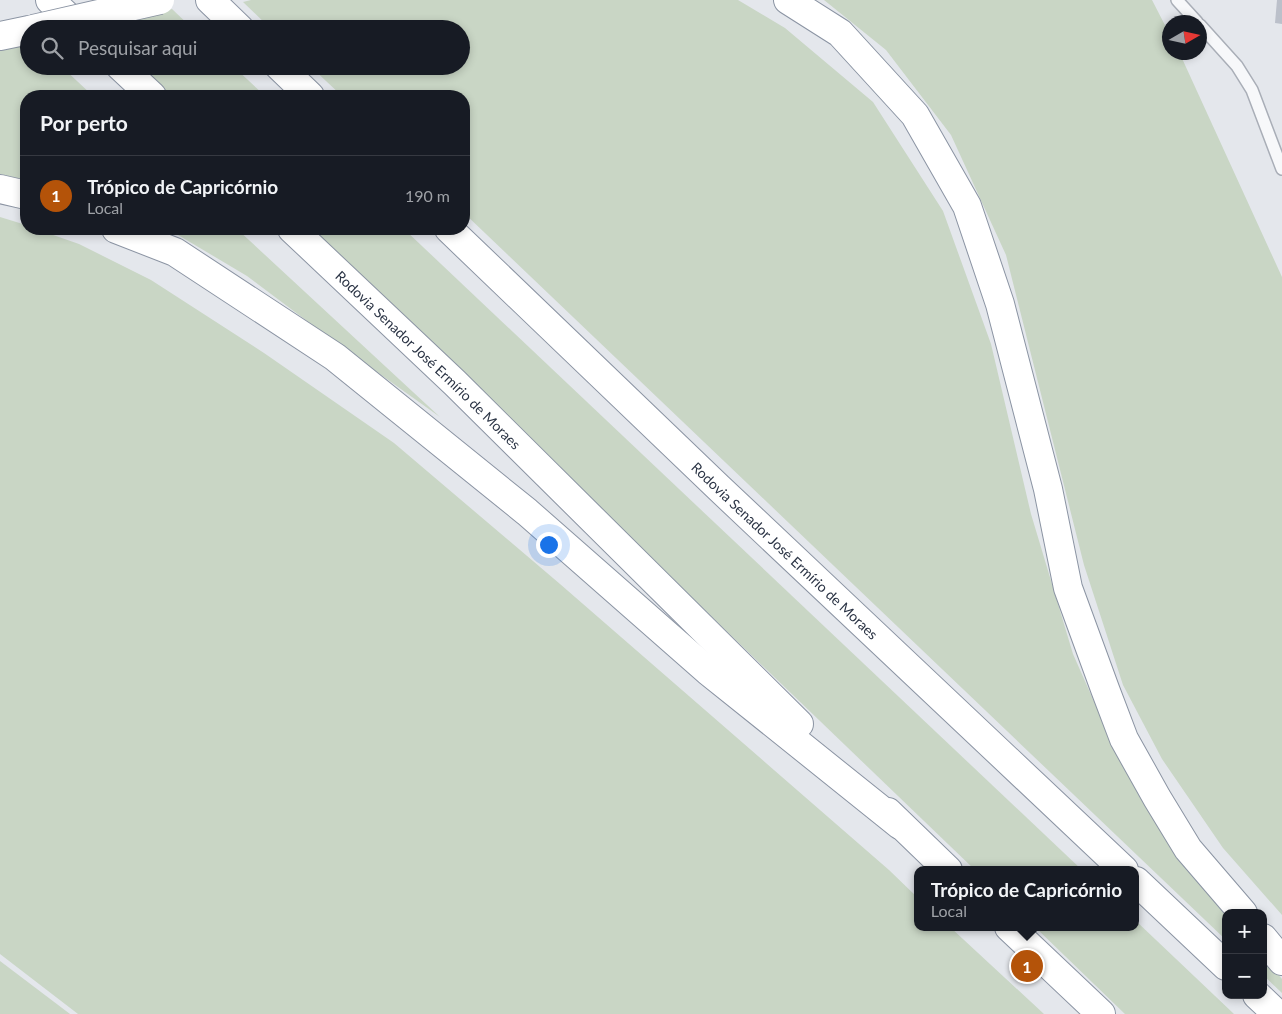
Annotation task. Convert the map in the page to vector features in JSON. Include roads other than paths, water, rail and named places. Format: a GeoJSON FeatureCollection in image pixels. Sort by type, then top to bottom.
{"type":"FeatureCollection","features":[{"type":"Feature","properties":{"kind":"highway"},"geometry":{"type":"LineString","coordinates":[[50,0],[71,20]]}},
{"type":"Feature","properties":{"kind":"highway"},"geometry":{"type":"LineString","coordinates":[[72,20],[160,0]]}},
{"type":"Feature","properties":{"kind":"highway"},"geometry":{"type":"LineString","coordinates":[[210,0],[231,20]]}},
{"type":"Feature","properties":{"kind":"highway"},"geometry":{"type":"LineString","coordinates":[[788,0],[840,33],[915,115],[967,206],[1000,304],[1048,489],[1068,588],[1124,739],[1188,849],[1239,909]]}},
{"type":"Feature","properties":{"kind":"highway"},"geometry":{"type":"LineString","coordinates":[[0,36],[20,32]]}},
{"type":"Feature","properties":{"kind":"highway"},"geometry":{"type":"LineString","coordinates":[[130,75],[146,90]]}},
{"type":"Feature","properties":{"kind":"highway"},"geometry":{"type":"LineString","coordinates":[[288,75],[304,90]]}},
{"type":"Feature","properties":{"kind":"highway"},"geometry":{"type":"LineString","coordinates":[[0,189],[20,194]]}},
{"type":"Feature","properties":{"kind":"highway"},"geometry":{"type":"LineString","coordinates":[[131,235],[175,252],[335,357],[527,512],[708,671],[900,825]]}},
{"type":"Feature","properties":{"kind":"highway","name":"Rodovia Senador José Ermírio de Moraes"},"geometry":{"type":"LineString","coordinates":[[298,235],[455,383],[900,825],[944,866]]}},
{"type":"Feature","properties":{"kind":"highway","name":"Rodovia Senador José Ermírio de Moraes"},"geometry":{"type":"LineString","coordinates":[[454,235],[1120,866]]}},
{"type":"Feature","properties":{"kind":"highway"},"geometry":{"type":"LineString","coordinates":[[1139,884],[1222,962]]}},
{"type":"Feature","properties":{"kind":"highway"},"geometry":{"type":"LineString","coordinates":[[1013,931],[1100,1014]]}},
{"type":"Feature","properties":{"kind":"highway"},"geometry":{"type":"LineString","coordinates":[[1267,943],[1282,961]]}},
{"type":"Feature","properties":{"kind":"highway"},"geometry":{"type":"LineString","coordinates":[[1261,999],[1277,1014]]}},
{"type":"Feature","properties":{"kind":"lane"},"geometry":{"type":"LineString","coordinates":[[1177,0],[1190,15]]}},
{"type":"Feature","properties":{"kind":"lane"},"geometry":{"type":"LineString","coordinates":[[1207,34],[1237,66],[1252,90],[1282,169]]}},
{"type":"Feature","properties":{"kind":"place","name":"Trópico de Capricórnio"},"geometry":{"type":"Point","coordinates":[1027,966]}}]}
